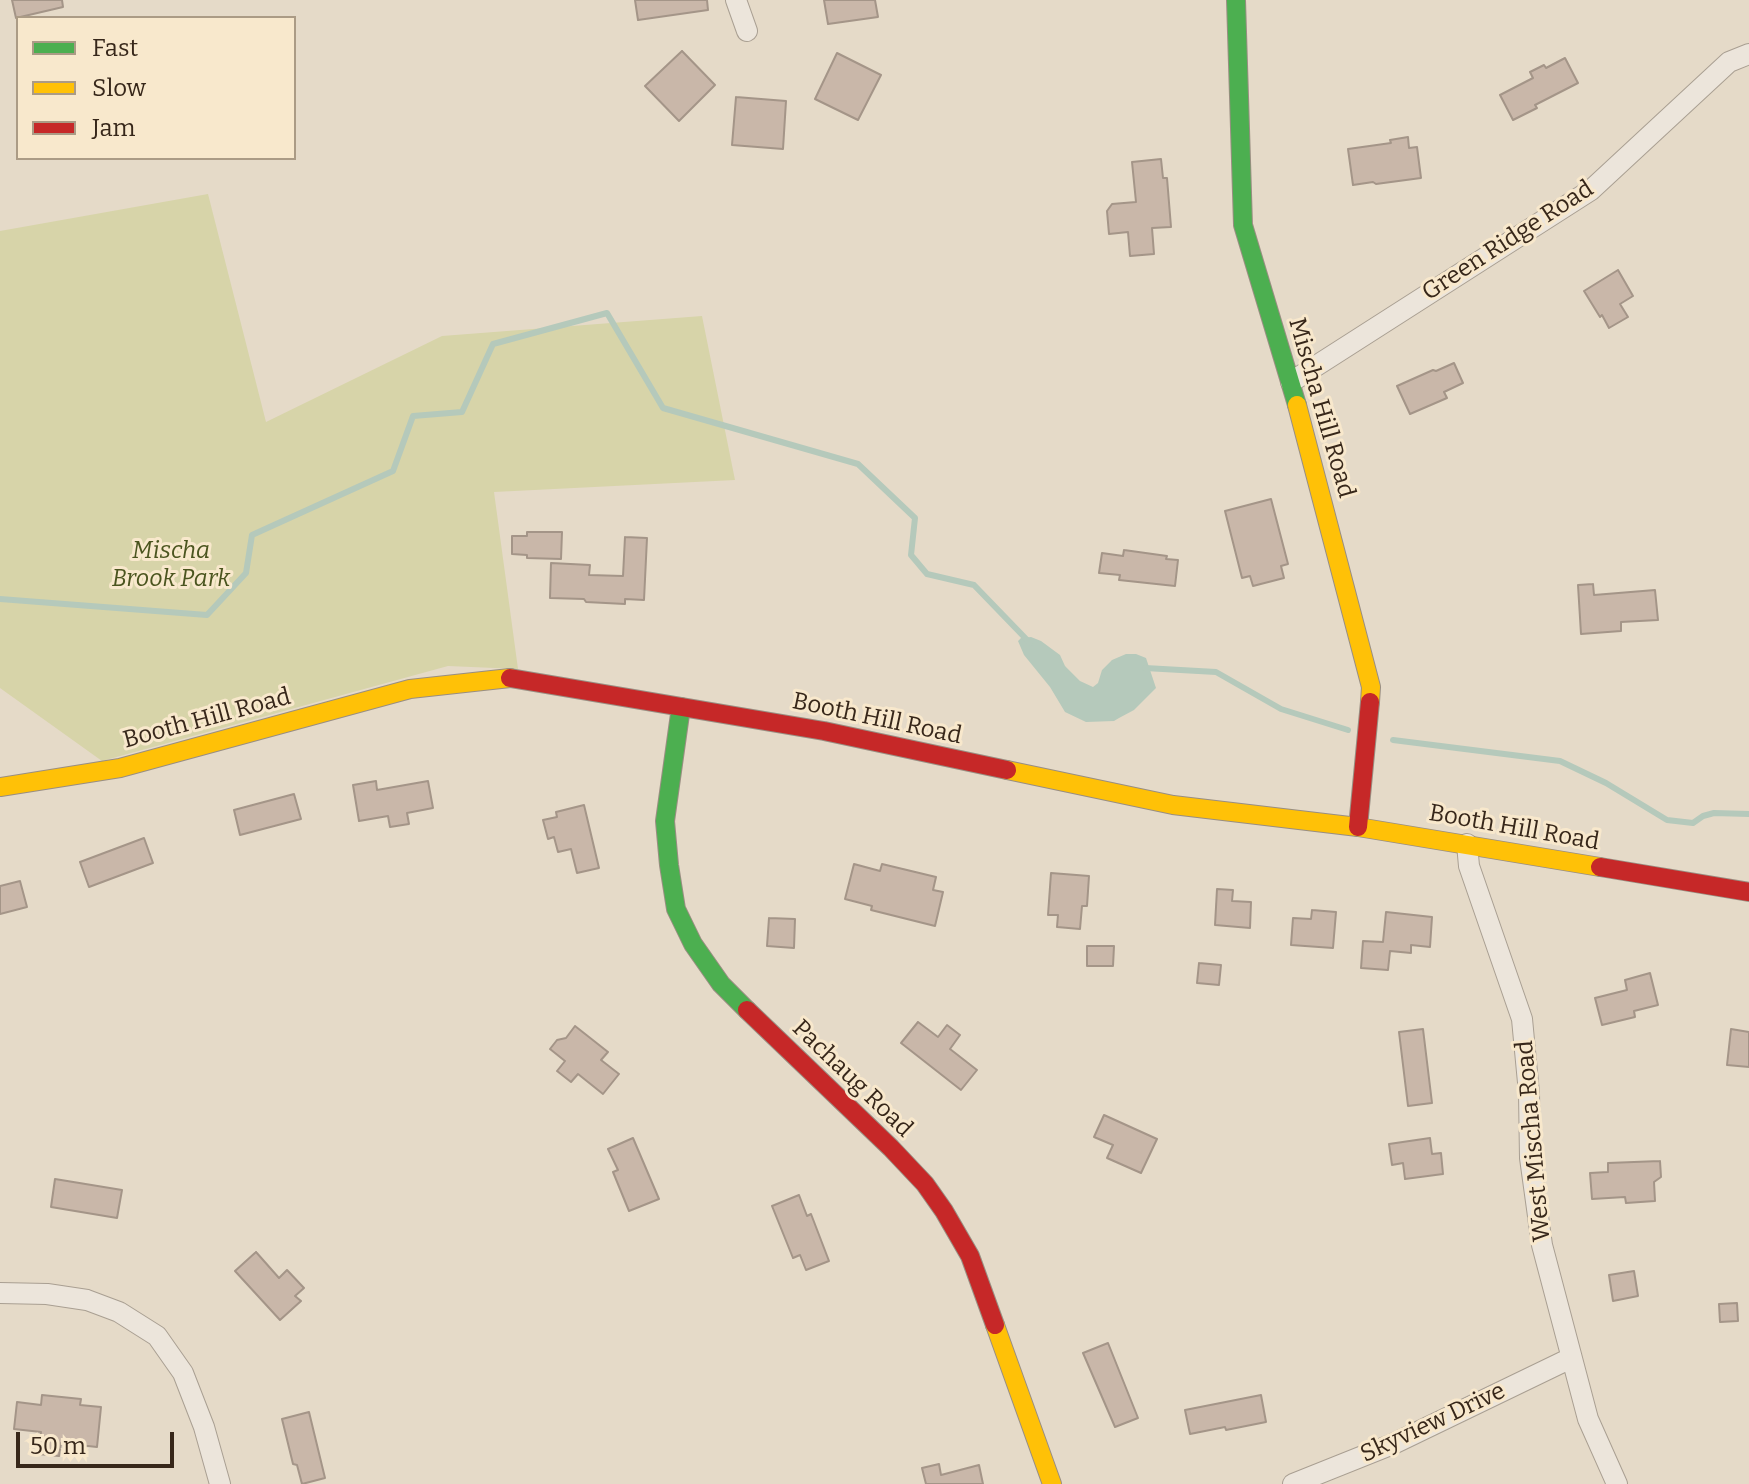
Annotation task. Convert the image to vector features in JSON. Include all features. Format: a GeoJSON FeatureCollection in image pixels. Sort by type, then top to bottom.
{"type":"FeatureCollection","features":[{"type":"Feature","properties":{"kind":"street"},"geometry":{"type":"LineString","coordinates":[[736,0],[747,31]]}},
{"type":"Feature","properties":{"kind":"street","name":"Mischa Hill Road"},"geometry":{"type":"LineString","coordinates":[[1236,0],[1243,225],[1291,382],[1371,687],[1358,827]]}},
{"type":"Feature","properties":{"kind":"street","name":"Green Ridge Road"},"geometry":{"type":"LineString","coordinates":[[1291,382],[1591,190],[1729,62],[1749,54]]}},
{"type":"Feature","properties":{"kind":"street","name":"Booth Hill Road"},"geometry":{"type":"LineString","coordinates":[[0,787],[120,768],[410,689],[507,678],[824,731],[1173,805],[1358,827],[1749,892]]}},
{"type":"Feature","properties":{"kind":"street","name":"Pachaug Road"},"geometry":{"type":"LineString","coordinates":[[681,707],[665,821],[676,909],[693,944],[721,984],[891,1148],[925,1184],[944,1211],[970,1256],[1052,1484]]}},
{"type":"Feature","properties":{"kind":"street","name":"West Mischa Road"},"geometry":{"type":"LineString","coordinates":[[1467,844],[1469,866],[1522,1019],[1529,1093],[1530,1158],[1542,1245],[1588,1419],[1617,1484]]}},
{"type":"Feature","properties":{"kind":"street"},"geometry":{"type":"LineString","coordinates":[[0,1293],[47,1294],[87,1300],[119,1312],[157,1336],[183,1373],[204,1427],[220,1484]]}},
{"type":"Feature","properties":{"kind":"street","name":"Skyview Drive"},"geometry":{"type":"LineString","coordinates":[[1293,1484],[1393,1444],[1571,1358]]}},
{"type":"Feature","properties":{"kind":"green space","name":"Mischa Brook Park"},"geometry":{"type":"Polygon","coordinates":[[[208,194],[266,422],[442,336],[702,316],[735,480],[494,492],[518,669],[448,666],[102,761],[0,688],[0,231],[208,194]]]}},
{"type":"Feature","properties":{"kind":"shaded area"},"geometry":{"type":"Polygon","coordinates":[[[1031,637],[1060,655],[1065,666],[1080,681],[1093,687],[1098,683],[1102,670],[1112,660],[1126,654],[1146,658],[1156,688],[1134,710],[1114,721],[1086,722],[1065,712],[1050,687],[1024,655],[1018,641],[1031,637]]]}},
{"type":"Feature","properties":{"kind":"building"},"geometry":{"type":"Polygon","coordinates":[[[12,0],[62,0],[63,7],[16,18],[12,0]]]}},
{"type":"Feature","properties":{"kind":"building"},"geometry":{"type":"Polygon","coordinates":[[[635,0],[707,0],[708,10],[638,20],[635,0]]]}},
{"type":"Feature","properties":{"kind":"building"},"geometry":{"type":"Polygon","coordinates":[[[824,0],[875,0],[878,17],[828,24],[824,0]]]}},
{"type":"Feature","properties":{"kind":"building"},"geometry":{"type":"Polygon","coordinates":[[[682,51],[715,85],[679,121],[645,86],[682,51]]]}},
{"type":"Feature","properties":{"kind":"building"},"geometry":{"type":"Polygon","coordinates":[[[837,53],[881,75],[858,120],[815,99],[837,53]]]}},
{"type":"Feature","properties":{"kind":"building"},"geometry":{"type":"Polygon","coordinates":[[[1565,58],[1578,83],[1513,120],[1500,95],[1533,78],[1530,72],[1565,58]]]}},
{"type":"Feature","properties":{"kind":"building"},"geometry":{"type":"Polygon","coordinates":[[[736,97],[786,101],[783,149],[732,145],[736,97]]]}},
{"type":"Feature","properties":{"kind":"building"},"geometry":{"type":"Polygon","coordinates":[[[1408,137],[1409,148],[1417,147],[1421,178],[1353,185],[1348,149],[1391,143],[1390,140],[1408,137]]]}},
{"type":"Feature","properties":{"kind":"building"},"geometry":{"type":"Polygon","coordinates":[[[1161,159],[1163,178],[1167,178],[1171,227],[1152,228],[1154,254],[1130,256],[1128,232],[1109,234],[1107,211],[1112,204],[1136,202],[1132,162],[1161,159]]]}},
{"type":"Feature","properties":{"kind":"building"},"geometry":{"type":"Polygon","coordinates":[[[1618,270],[1633,296],[1620,304],[1628,317],[1609,328],[1584,291],[1618,270]]]}},
{"type":"Feature","properties":{"kind":"building"},"geometry":{"type":"Polygon","coordinates":[[[1454,363],[1463,383],[1444,392],[1447,398],[1410,414],[1397,386],[1454,363]]]}},
{"type":"Feature","properties":{"kind":"building"},"geometry":{"type":"Polygon","coordinates":[[[1271,499],[1288,564],[1281,566],[1284,578],[1253,586],[1250,576],[1242,578],[1225,511],[1271,499]]]}},
{"type":"Feature","properties":{"kind":"building"},"geometry":{"type":"Polygon","coordinates":[[[527,532],[562,532],[561,559],[527,558],[527,555],[512,554],[512,536],[527,536],[527,532]]]}},
{"type":"Feature","properties":{"kind":"building"},"geometry":{"type":"Polygon","coordinates":[[[625,537],[647,538],[644,600],[625,599],[625,604],[550,598],[551,563],[590,565],[589,575],[623,576],[625,537]]]}},
{"type":"Feature","properties":{"kind":"building"},"geometry":{"type":"Polygon","coordinates":[[[1124,550],[1178,560],[1175,586],[1119,580],[1120,575],[1099,573],[1102,553],[1123,556],[1124,550]]]}},
{"type":"Feature","properties":{"kind":"building"},"geometry":{"type":"Polygon","coordinates":[[[1593,584],[1594,595],[1655,590],[1658,620],[1621,622],[1621,631],[1581,634],[1578,585],[1593,584]]]}},
{"type":"Feature","properties":{"kind":"building"},"geometry":{"type":"Polygon","coordinates":[[[376,781],[377,790],[428,781],[433,808],[407,813],[409,824],[390,827],[388,816],[359,821],[353,785],[376,781]]]}},
{"type":"Feature","properties":{"kind":"building"},"geometry":{"type":"Polygon","coordinates":[[[294,794],[301,819],[240,835],[234,810],[294,794]]]}},
{"type":"Feature","properties":{"kind":"building"},"geometry":{"type":"Polygon","coordinates":[[[584,805],[599,868],[577,873],[571,849],[558,852],[554,837],[548,839],[543,820],[557,817],[556,812],[584,805]]]}},
{"type":"Feature","properties":{"kind":"building"},"geometry":{"type":"Polygon","coordinates":[[[144,838],[153,863],[89,887],[80,862],[144,838]]]}},
{"type":"Feature","properties":{"kind":"building"},"geometry":{"type":"Polygon","coordinates":[[[854,864],[880,871],[882,864],[936,877],[933,890],[943,892],[935,926],[871,910],[872,906],[845,899],[854,864]]]}},
{"type":"Feature","properties":{"kind":"building"},"geometry":{"type":"Polygon","coordinates":[[[1051,873],[1089,876],[1087,906],[1082,906],[1080,929],[1057,927],[1058,915],[1048,915],[1051,873]]]}},
{"type":"Feature","properties":{"kind":"building"},"geometry":{"type":"Polygon","coordinates":[[[20,881],[27,907],[0,914],[0,886],[20,881]]]}},
{"type":"Feature","properties":{"kind":"building"},"geometry":{"type":"Polygon","coordinates":[[[1217,889],[1233,890],[1232,901],[1251,902],[1250,928],[1215,925],[1217,889]]]}},
{"type":"Feature","properties":{"kind":"building"},"geometry":{"type":"Polygon","coordinates":[[[1312,910],[1336,912],[1333,948],[1291,945],[1293,918],[1311,919],[1312,910]]]}},
{"type":"Feature","properties":{"kind":"building"},"geometry":{"type":"Polygon","coordinates":[[[1386,912],[1432,917],[1430,947],[1411,945],[1411,953],[1390,951],[1388,970],[1361,968],[1363,941],[1383,942],[1386,912]]]}},
{"type":"Feature","properties":{"kind":"building"},"geometry":{"type":"Polygon","coordinates":[[[769,918],[795,919],[794,948],[767,946],[769,918]]]}},
{"type":"Feature","properties":{"kind":"building"},"geometry":{"type":"Polygon","coordinates":[[[1087,946],[1114,946],[1113,966],[1087,966],[1087,946]]]}},
{"type":"Feature","properties":{"kind":"building"},"geometry":{"type":"Polygon","coordinates":[[[1199,963],[1221,965],[1219,985],[1197,983],[1199,963]]]}},
{"type":"Feature","properties":{"kind":"building"},"geometry":{"type":"Polygon","coordinates":[[[1650,973],[1658,1005],[1634,1011],[1635,1017],[1602,1025],[1595,998],[1627,990],[1625,980],[1650,973]]]}},
{"type":"Feature","properties":{"kind":"building"},"geometry":{"type":"Polygon","coordinates":[[[918,1022],[938,1037],[947,1025],[960,1035],[950,1049],[977,1070],[961,1090],[901,1043],[918,1022]]]}},
{"type":"Feature","properties":{"kind":"building"},"geometry":{"type":"Polygon","coordinates":[[[575,1026],[608,1052],[601,1060],[619,1074],[603,1094],[578,1074],[571,1082],[557,1071],[565,1061],[550,1049],[557,1040],[566,1038],[575,1026]]]}},
{"type":"Feature","properties":{"kind":"building"},"geometry":{"type":"Polygon","coordinates":[[[1423,1029],[1432,1103],[1408,1106],[1399,1032],[1423,1029]]]}},
{"type":"Feature","properties":{"kind":"building"},"geometry":{"type":"Polygon","coordinates":[[[1731,1029],[1749,1032],[1749,1067],[1727,1065],[1731,1029]]]}},
{"type":"Feature","properties":{"kind":"building"},"geometry":{"type":"Polygon","coordinates":[[[1104,1115],[1157,1139],[1141,1173],[1107,1158],[1113,1145],[1094,1137],[1104,1115]]]}},
{"type":"Feature","properties":{"kind":"building"},"geometry":{"type":"Polygon","coordinates":[[[633,1138],[659,1199],[629,1211],[613,1172],[618,1170],[608,1149],[633,1138]]]}},
{"type":"Feature","properties":{"kind":"building"},"geometry":{"type":"Polygon","coordinates":[[[1430,1138],[1432,1154],[1441,1153],[1443,1174],[1405,1179],[1403,1163],[1392,1165],[1389,1144],[1430,1138]]]}},
{"type":"Feature","properties":{"kind":"building"},"geometry":{"type":"Polygon","coordinates":[[[1660,1161],[1661,1177],[1654,1182],[1655,1201],[1626,1203],[1625,1197],[1592,1199],[1590,1173],[1608,1172],[1608,1163],[1660,1161]]]}},
{"type":"Feature","properties":{"kind":"building"},"geometry":{"type":"Polygon","coordinates":[[[55,1179],[122,1190],[117,1218],[51,1207],[55,1179]]]}},
{"type":"Feature","properties":{"kind":"building"},"geometry":{"type":"Polygon","coordinates":[[[799,1195],[807,1216],[811,1214],[829,1261],[806,1270],[800,1255],[793,1258],[772,1206],[799,1195]]]}},
{"type":"Feature","properties":{"kind":"building"},"geometry":{"type":"Polygon","coordinates":[[[256,1252],[279,1278],[287,1270],[304,1288],[295,1296],[301,1301],[280,1320],[235,1271],[256,1252]]]}},
{"type":"Feature","properties":{"kind":"building"},"geometry":{"type":"Polygon","coordinates":[[[1634,1271],[1638,1296],[1613,1301],[1609,1275],[1634,1271]]]}},
{"type":"Feature","properties":{"kind":"building"},"geometry":{"type":"Polygon","coordinates":[[[1737,1303],[1738,1321],[1720,1322],[1719,1304],[1737,1303]]]}},
{"type":"Feature","properties":{"kind":"building"},"geometry":{"type":"Polygon","coordinates":[[[1108,1343],[1138,1418],[1115,1427],[1083,1353],[1108,1343]]]}},
{"type":"Feature","properties":{"kind":"building"},"geometry":{"type":"Polygon","coordinates":[[[42,1395],[81,1399],[80,1405],[101,1407],[97,1447],[61,1443],[59,1456],[38,1454],[41,1432],[14,1429],[17,1402],[41,1405],[42,1395]]]}},
{"type":"Feature","properties":{"kind":"building"},"geometry":{"type":"Polygon","coordinates":[[[1261,1395],[1266,1422],[1190,1434],[1185,1410],[1261,1395]]]}},
{"type":"Feature","properties":{"kind":"building"},"geometry":{"type":"Polygon","coordinates":[[[309,1412],[325,1478],[302,1484],[297,1465],[293,1464],[282,1419],[309,1412]]]}},
{"type":"Feature","properties":{"kind":"building"},"geometry":{"type":"Polygon","coordinates":[[[939,1464],[941,1475],[979,1465],[983,1484],[926,1484],[922,1468],[939,1464]]]}},
{"type":"Feature","properties":{"kind":"waterway"},"geometry":{"type":"LineString","coordinates":[[0,599],[207,615],[246,573],[252,535],[393,471],[413,416],[462,412],[493,344],[607,313],[663,408],[858,464],[915,518],[911,555],[927,574],[974,585],[1030,643]]}},
{"type":"Feature","properties":{"kind":"waterway"},"geometry":{"type":"LineString","coordinates":[[1145,668],[1216,672],[1281,709],[1348,730]]}},
{"type":"Feature","properties":{"kind":"waterway"},"geometry":{"type":"LineString","coordinates":[[1393,740],[1560,761],[1606,783],[1667,820],[1693,823],[1714,813],[1749,814]]}},
{"type":"Feature","properties":{"kind":"traffic: fast"},"geometry":{"type":"LineString","coordinates":[[1236,0],[1243,225],[1297,405]]}},
{"type":"Feature","properties":{"kind":"traffic: fast"},"geometry":{"type":"LineString","coordinates":[[681,707],[665,821],[676,909],[693,944],[721,984],[747,1010]]}},
{"type":"Feature","properties":{"kind":"traffic: slow"},"geometry":{"type":"LineString","coordinates":[[1297,405],[1371,687],[1370,702]]}},
{"type":"Feature","properties":{"kind":"traffic: slow"},"geometry":{"type":"LineString","coordinates":[[0,787],[120,768],[410,689],[510,678]]}},
{"type":"Feature","properties":{"kind":"traffic: slow"},"geometry":{"type":"LineString","coordinates":[[1007,770],[1173,805],[1358,827],[1600,867]]}},
{"type":"Feature","properties":{"kind":"traffic: slow"},"geometry":{"type":"LineString","coordinates":[[995,1325],[1052,1484]]}},
{"type":"Feature","properties":{"kind":"traffic: jam"},"geometry":{"type":"LineString","coordinates":[[510,678],[824,731],[1007,770]]}},
{"type":"Feature","properties":{"kind":"traffic: jam"},"geometry":{"type":"LineString","coordinates":[[1358,827],[1370,702]]}},
{"type":"Feature","properties":{"kind":"traffic: jam"},"geometry":{"type":"LineString","coordinates":[[1600,867],[1749,892]]}},
{"type":"Feature","properties":{"kind":"traffic: jam"},"geometry":{"type":"LineString","coordinates":[[747,1010],[925,1184],[970,1256],[995,1325]]}}]}
